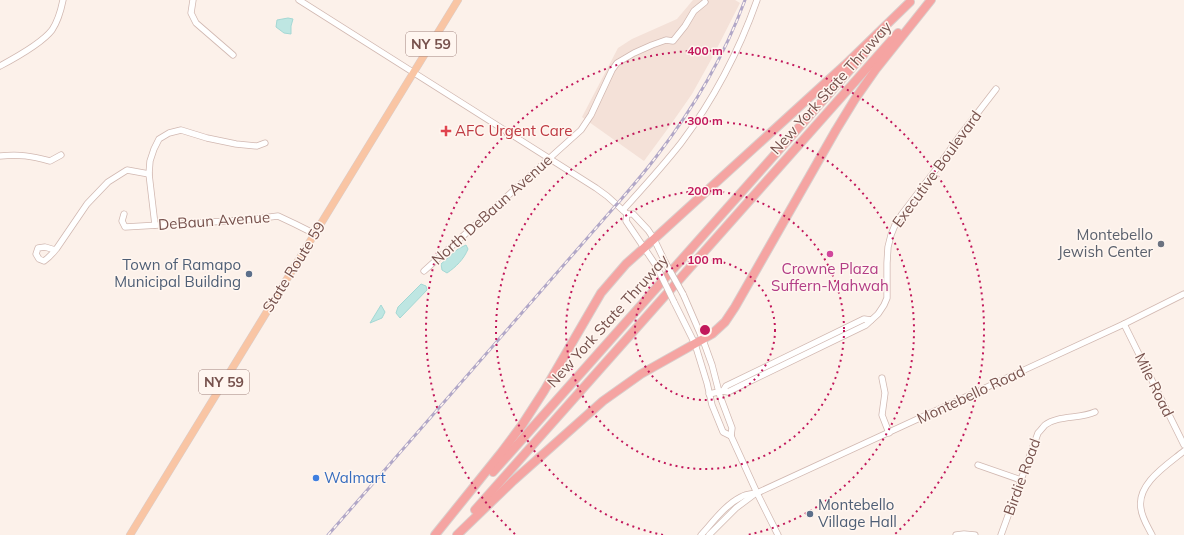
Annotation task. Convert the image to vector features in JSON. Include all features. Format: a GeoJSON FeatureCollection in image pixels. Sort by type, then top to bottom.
{"type":"FeatureCollection","features":[{"type":"Feature","properties":{"kind":"highway","name":"New York State Thruway"},"geometry":{"type":"LineString","coordinates":[[453,535],[927,0]]}},
{"type":"Feature","properties":{"kind":"highway"},"geometry":{"type":"LineString","coordinates":[[457,535],[513,481],[603,401],[641,374],[703,340],[719,328],[730,315],[849,109],[876,69],[931,0]]}},
{"type":"Feature","properties":{"kind":"highway","name":"New York State Thruway"},"geometry":{"type":"LineString","coordinates":[[436,535],[911,1]]}},
{"type":"Feature","properties":{"kind":"highway"},"geometry":{"type":"LineString","coordinates":[[436,535],[502,453],[522,425],[544,391],[601,293],[626,264],[846,65],[911,1]]}},
{"type":"Feature","properties":{"kind":"main road","name":"State Route 59"},"geometry":{"type":"LineString","coordinates":[[130,535],[458,0]]}},
{"type":"Feature","properties":{"kind":"street"},"geometry":{"type":"LineString","coordinates":[[0,66],[47,36],[57,21],[63,0]]}},
{"type":"Feature","properties":{"kind":"street"},"geometry":{"type":"LineString","coordinates":[[194,0],[191,13],[196,23],[233,56]]}},
{"type":"Feature","properties":{"kind":"street"},"geometry":{"type":"LineString","coordinates":[[299,0],[596,188],[625,212],[633,214],[648,230],[683,294],[703,340],[732,428],[731,436],[778,535]]}},
{"type":"Feature","properties":{"kind":"street"},"geometry":{"type":"LineString","coordinates":[[731,436],[723,432],[712,405],[695,344],[657,267],[645,247],[626,221],[625,212],[682,142],[697,119],[723,77],[740,45],[757,0]]}},
{"type":"Feature","properties":{"kind":"street","name":"North DeBaun Avenue"},"geometry":{"type":"LineString","coordinates":[[424,271],[581,130],[592,115],[612,70],[617,63],[652,45],[666,40],[673,41],[685,26],[694,11],[705,2]]}},
{"type":"Feature","properties":{"kind":"street","name":"Executive Boulevard"},"geometry":{"type":"LineString","coordinates":[[709,394],[721,391],[728,392],[866,325],[878,314],[887,298],[888,247],[895,225],[959,136],[996,90]]}},
{"type":"Feature","properties":{"kind":"street"},"geometry":{"type":"LineString","coordinates":[[155,226],[149,174],[150,161],[159,139],[169,133],[181,130],[207,138],[236,144],[256,146],[265,143]]}},
{"type":"Feature","properties":{"kind":"street"},"geometry":{"type":"LineString","coordinates":[[0,156],[17,154],[50,161],[61,155]]}},
{"type":"Feature","properties":{"kind":"street"},"geometry":{"type":"LineString","coordinates":[[55,250],[87,204],[108,182],[128,170],[149,174]]}},
{"type":"Feature","properties":{"kind":"street","name":"DeBaun Avenue"},"geometry":{"type":"LineString","coordinates":[[124,214],[122,221],[125,227],[245,220],[278,216],[315,234]]}},
{"type":"Feature","properties":{"kind":"street","name":"Montebello Road"},"geometry":{"type":"LineString","coordinates":[[757,493],[1124,324],[1184,294]]}},
{"type":"Feature","properties":{"kind":"street","name":"Mile Road"},"geometry":{"type":"LineString","coordinates":[[1124,324],[1184,445]]}},
{"type":"Feature","properties":{"kind":"street"},"geometry":{"type":"LineString","coordinates":[[882,378],[885,393],[882,415],[889,433]]}},
{"type":"Feature","properties":{"kind":"street","name":"Birdie Road"},"geometry":{"type":"LineString","coordinates":[[1001,535],[1038,433],[1046,425],[1067,418],[1084,416],[1095,412]]}},
{"type":"Feature","properties":{"kind":"street"},"geometry":{"type":"LineString","coordinates":[[1152,535],[1141,509],[1140,501],[1143,491],[1150,480],[1184,451]]}},
{"type":"Feature","properties":{"kind":"street"},"geometry":{"type":"LineString","coordinates":[[978,465],[1021,480]]}},
{"type":"Feature","properties":{"kind":"street"},"geometry":{"type":"LineString","coordinates":[[701,535],[726,507],[746,495],[757,493]]}},
{"type":"Feature","properties":{"kind":"street"},"geometry":{"type":"LineString","coordinates":[[709,535],[736,508],[757,493]]}},
{"type":"Feature","properties":{"kind":"street"},"geometry":{"type":"LineString","coordinates":[[956,535],[975,535]]}},
{"type":"Feature","properties":{"kind":"shaded area"},"geometry":{"type":"Polygon","coordinates":[[[693,0],[735,0],[740,3],[692,94],[644,161],[582,117],[618,48],[632,39],[677,19],[693,0]]]}},
{"type":"Feature","properties":{"kind":"water"},"geometry":{"type":"Polygon","coordinates":[[[288,18],[293,19],[291,34],[284,33],[276,27],[277,20],[288,18]]]}},
{"type":"Feature","properties":{"kind":"water"},"geometry":{"type":"Polygon","coordinates":[[[466,245],[468,249],[454,268],[447,273],[442,270],[441,264],[458,249],[466,245]]]}},
{"type":"Feature","properties":{"kind":"water"},"geometry":{"type":"Polygon","coordinates":[[[421,284],[426,286],[427,290],[400,318],[396,313],[398,307],[421,284]]]}},
{"type":"Feature","properties":{"kind":"water"},"geometry":{"type":"Polygon","coordinates":[[[381,305],[385,312],[382,318],[370,323],[381,305]]]}},
{"type":"Feature","properties":{"kind":"railway"},"geometry":{"type":"LineString","coordinates":[[328,535],[637,181],[670,139],[695,101],[717,62],[737,21],[745,0]]}},
{"type":"Feature","properties":{"kind":"place","name":"AFC Urgent Care"},"geometry":{"type":"Point","coordinates":[446,131]}},
{"type":"Feature","properties":{"kind":"place","name":"Montebello Jewish Center"},"geometry":{"type":"Point","coordinates":[1161,244]}},
{"type":"Feature","properties":{"kind":"place","name":"Crowne Plaza Suffern-Mahwah"},"geometry":{"type":"Point","coordinates":[830,254]}},
{"type":"Feature","properties":{"kind":"place","name":"Town of Ramapo Municipal Building"},"geometry":{"type":"Point","coordinates":[249,274]}},
{"type":"Feature","properties":{"kind":"place","name":"Walmart"},"geometry":{"type":"Point","coordinates":[316,478]}},
{"type":"Feature","properties":{"kind":"place","name":"Montebello Village Hall"},"geometry":{"type":"Point","coordinates":[810,514]}}]}
